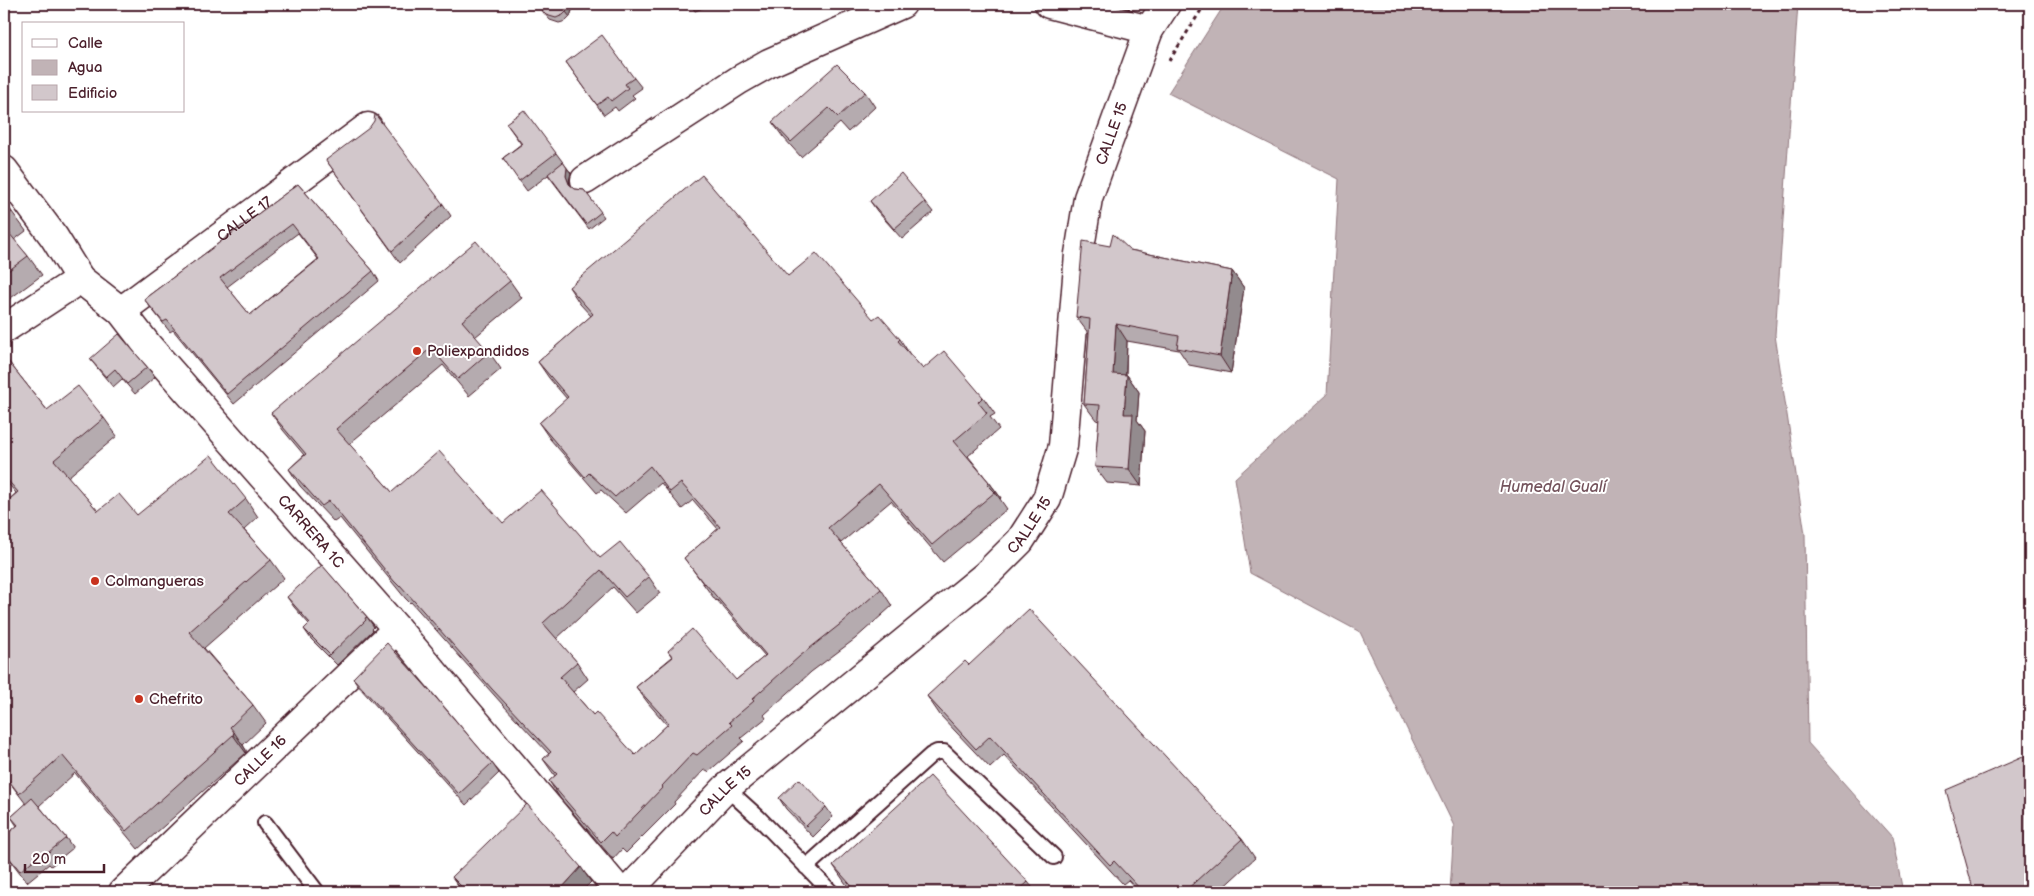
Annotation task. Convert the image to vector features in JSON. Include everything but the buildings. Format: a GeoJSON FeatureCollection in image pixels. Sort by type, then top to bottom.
{"type":"FeatureCollection","features":[{"type":"Feature","properties":{"kind":"street"},"geometry":{"type":"LineString","coordinates":[[585,180],[739,80],[769,63],[902,4]]}},
{"type":"Feature","properties":{"kind":"street"},"geometry":{"type":"LineString","coordinates":[[1048,4],[1149,30]]}},
{"type":"Feature","properties":{"kind":"street","name":"CALLE 15"},"geometry":{"type":"LineString","coordinates":[[627,892],[726,788],[986,574],[1020,541],[1048,500],[1063,446],[1079,254],[1088,198],[1149,30],[1166,4]]}},
{"type":"Feature","properties":{"kind":"street","name":"CALLE 17"},"geometry":{"type":"LineString","coordinates":[[121,311],[368,127]]}},
{"type":"Feature","properties":{"kind":"street","name":"CARRERA 1C"},"geometry":{"type":"LineString","coordinates":[[4,170],[54,237],[80,279],[121,311],[148,346],[397,629],[620,892]]}},
{"type":"Feature","properties":{"kind":"street"},"geometry":{"type":"LineString","coordinates":[[4,329],[80,279]]}},
{"type":"Feature","properties":{"kind":"street","name":"CALLE 16"},"geometry":{"type":"LineString","coordinates":[[123,892],[397,629]]}},
{"type":"Feature","properties":{"kind":"lane"},"geometry":{"type":"LineString","coordinates":[[806,867],[931,755],[937,752],[944,752],[1054,857]]}},
{"type":"Feature","properties":{"kind":"lane"},"geometry":{"type":"LineString","coordinates":[[726,788],[758,817],[830,892]]}},
{"type":"Feature","properties":{"kind":"lane"},"geometry":{"type":"LineString","coordinates":[[265,823],[317,892]]}},
{"type":"Feature","properties":{"kind":"path"},"geometry":{"type":"LineString","coordinates":[[1164,68],[1205,4]]}},
{"type":"Feature","properties":{"kind":"water","name":"Humedal Gualí"},"geometry":{"type":"Polygon","coordinates":[[[1225,4],[1798,4],[1775,335],[1805,534],[1808,743],[1892,837],[1903,892],[1450,892],[1454,826],[1360,632],[1250,573],[1235,478],[1327,395],[1339,179],[1168,93],[1225,4]]]}},
{"type":"Feature","properties":{"kind":"place","name":"Poliexpandidos"},"geometry":{"type":"Point","coordinates":[417,351]}},
{"type":"Feature","properties":{"kind":"place","name":"Colmangueras"},"geometry":{"type":"Point","coordinates":[95,581]}},
{"type":"Feature","properties":{"kind":"place","name":"Chefrito"},"geometry":{"type":"Point","coordinates":[139,699]}}]}
